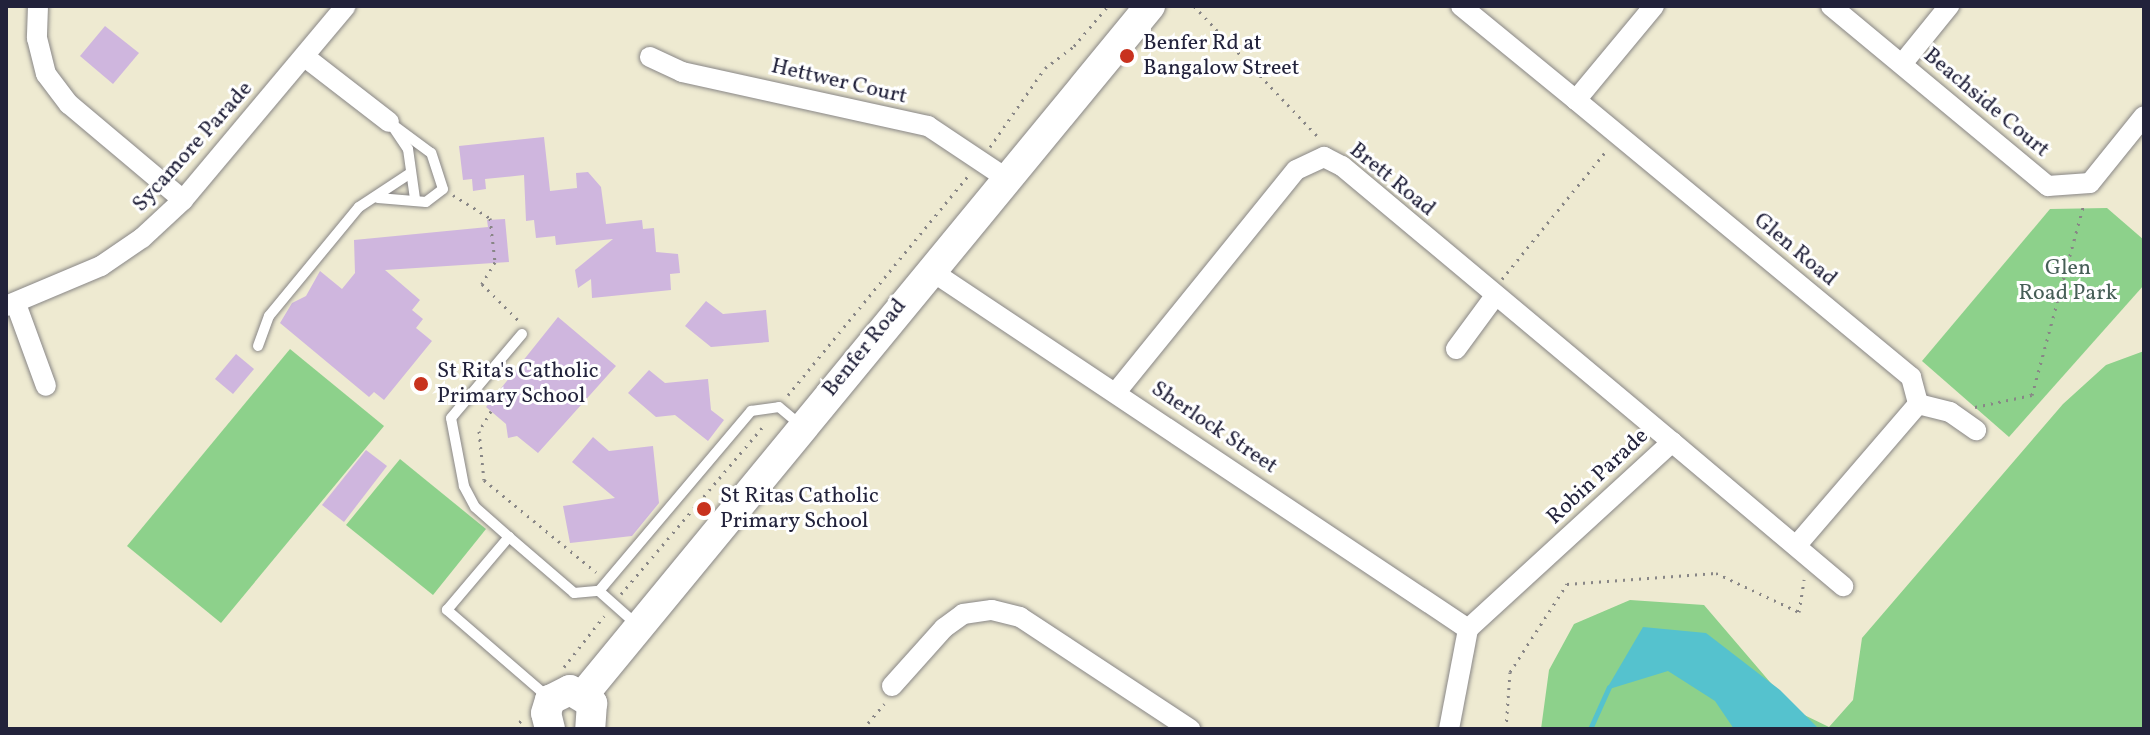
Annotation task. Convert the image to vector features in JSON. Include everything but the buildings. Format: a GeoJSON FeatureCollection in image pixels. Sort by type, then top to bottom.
{"type":"FeatureCollection","features":[{"type":"Feature","properties":{"kind":"street"},"geometry":{"type":"LineString","coordinates":[[38,6],[37,38],[46,74],[69,104],[183,200]]}},
{"type":"Feature","properties":{"kind":"street","name":"Sycamore Parade"},"geometry":{"type":"LineString","coordinates":[[11,305],[101,266],[183,200],[346,6]]}},
{"type":"Feature","properties":{"kind":"street","name":"Benfer Road"},"geometry":{"type":"LineString","coordinates":[[584,694],[790,416],[930,270],[1150,6]]}},
{"type":"Feature","properties":{"kind":"street","name":"Glen Road"},"geometry":{"type":"LineString","coordinates":[[1461,6],[1911,377],[1918,404]]}},
{"type":"Feature","properties":{"kind":"street"},"geometry":{"type":"LineString","coordinates":[[1576,100],[1654,6]]}},
{"type":"Feature","properties":{"kind":"street","name":"Beachside Court"},"geometry":{"type":"LineString","coordinates":[[1831,6],[2048,186],[2090,183],[2144,116]]}},
{"type":"Feature","properties":{"kind":"street"},"geometry":{"type":"LineString","coordinates":[[1902,64],[1949,6]]}},
{"type":"Feature","properties":{"kind":"street"},"geometry":{"type":"LineString","coordinates":[[305,57],[389,122]]}},
{"type":"Feature","properties":{"kind":"street","name":"Hettwer Court"},"geometry":{"type":"LineString","coordinates":[[650,57],[682,72],[928,126],[982,159],[1006,178]]}},
{"type":"Feature","properties":{"kind":"street","name":"Brett Road"},"geometry":{"type":"LineString","coordinates":[[1117,391],[1296,170],[1324,157],[1342,166],[1672,442]]}},
{"type":"Feature","properties":{"kind":"street","name":"Sherlock Street"},"geometry":{"type":"LineString","coordinates":[[930,270],[1117,391],[1468,629]]}},
{"type":"Feature","properties":{"kind":"street"},"geometry":{"type":"LineString","coordinates":[[1456,349],[1495,296]]}},
{"type":"Feature","properties":{"kind":"street"},"geometry":{"type":"LineString","coordinates":[[11,305],[46,386]]}},
{"type":"Feature","properties":{"kind":"street"},"geometry":{"type":"LineString","coordinates":[[1796,546],[1918,404],[1950,412],[1976,430]]}},
{"type":"Feature","properties":{"kind":"street","name":"Robin Parade"},"geometry":{"type":"LineString","coordinates":[[1468,629],[1672,442],[1843,586]]}},
{"type":"Feature","properties":{"kind":"street"},"geometry":{"type":"LineString","coordinates":[[892,686],[944,628],[963,614],[992,610],[1020,617],[1190,729]]}},
{"type":"Feature","properties":{"kind":"street"},"geometry":{"type":"LineString","coordinates":[[1449,729],[1468,629]]}},
{"type":"Feature","properties":{"kind":"street"},"geometry":{"type":"LineString","coordinates":[[548,707],[562,691],[584,694],[594,709],[590,729]]}},
{"type":"Feature","properties":{"kind":"lane"},"geometry":{"type":"LineString","coordinates":[[389,122],[408,149],[409,174],[415,199]]}},
{"type":"Feature","properties":{"kind":"lane"},"geometry":{"type":"LineString","coordinates":[[376,198],[437,199],[443,189],[431,153],[389,122]]}},
{"type":"Feature","properties":{"kind":"lane"},"geometry":{"type":"LineString","coordinates":[[258,346],[269,316],[359,207],[409,174]]}},
{"type":"Feature","properties":{"kind":"lane"},"geometry":{"type":"LineString","coordinates":[[522,334],[451,418],[464,486],[475,507],[574,593],[599,591],[751,411],[790,416]]}},
{"type":"Feature","properties":{"kind":"lane"},"geometry":{"type":"LineString","coordinates":[[509,537],[447,610],[548,707]]}},
{"type":"Feature","properties":{"kind":"lane"},"geometry":{"type":"LineString","coordinates":[[599,591],[637,626]]}},
{"type":"Feature","properties":{"kind":"path"},"geometry":{"type":"LineString","coordinates":[[515,729],[548,707],[613,604],[757,433],[790,416],[982,159],[1045,68],[1074,46],[1108,6]]}},
{"type":"Feature","properties":{"kind":"path"},"geometry":{"type":"LineString","coordinates":[[1194,6],[1312,126],[1324,157]]}},
{"type":"Feature","properties":{"kind":"path"},"geometry":{"type":"LineString","coordinates":[[1495,296],[1501,280],[1619,136]]}},
{"type":"Feature","properties":{"kind":"path"},"geometry":{"type":"LineString","coordinates":[[443,189],[490,218],[495,262],[482,284],[524,324],[522,334]]}},
{"type":"Feature","properties":{"kind":"path"},"geometry":{"type":"LineString","coordinates":[[491,411],[479,431],[484,480],[588,569],[605,571]]}},
{"type":"Feature","properties":{"kind":"path"},"geometry":{"type":"LineString","coordinates":[[742,422],[757,433]]}},
{"type":"Feature","properties":{"kind":"path"},"geometry":{"type":"LineString","coordinates":[[863,729],[892,686]]}},
{"type":"Feature","properties":{"kind":"green space","name":"Glen Road Park"},"geometry":{"type":"Polygon","coordinates":[[[2107,208],[2144,240],[2144,285],[2009,437],[1922,361],[2050,209],[2107,208]]]}},
{"type":"Feature","properties":{"kind":"green space"},"geometry":{"type":"Polygon","coordinates":[[[290,349],[384,426],[221,623],[127,546],[290,349]]]}},
{"type":"Feature","properties":{"kind":"green space"},"geometry":{"type":"Polygon","coordinates":[[[2144,351],[2144,729],[1541,729],[1549,670],[1574,624],[1630,600],[1704,605],[1794,710],[1829,727],[1853,700],[1862,638],[2063,404],[2106,365],[2144,351]]]}},
{"type":"Feature","properties":{"kind":"green space"},"geometry":{"type":"Polygon","coordinates":[[[400,459],[486,529],[433,595],[346,525],[400,459]]]}},
{"type":"Feature","properties":{"kind":"water"},"geometry":{"type":"Polygon","coordinates":[[[1643,627],[1706,633],[1780,690],[1819,729],[1734,729],[1715,701],[1668,671],[1606,690],[1643,627]]]}},
{"type":"Feature","properties":{"kind":"waterway"},"geometry":{"type":"LineString","coordinates":[[1590,729],[1609,687]]}},
{"type":"Feature","properties":{"kind":"place","name":"Benfer Rd at Bangalow Street"},"geometry":{"type":"Point","coordinates":[1127,56]}},
{"type":"Feature","properties":{"kind":"place","name":"St Rita's Catholic Primary School"},"geometry":{"type":"Point","coordinates":[421,384]}},
{"type":"Feature","properties":{"kind":"place","name":"St Ritas Catholic Primary School"},"geometry":{"type":"Point","coordinates":[704,509]}}]}
